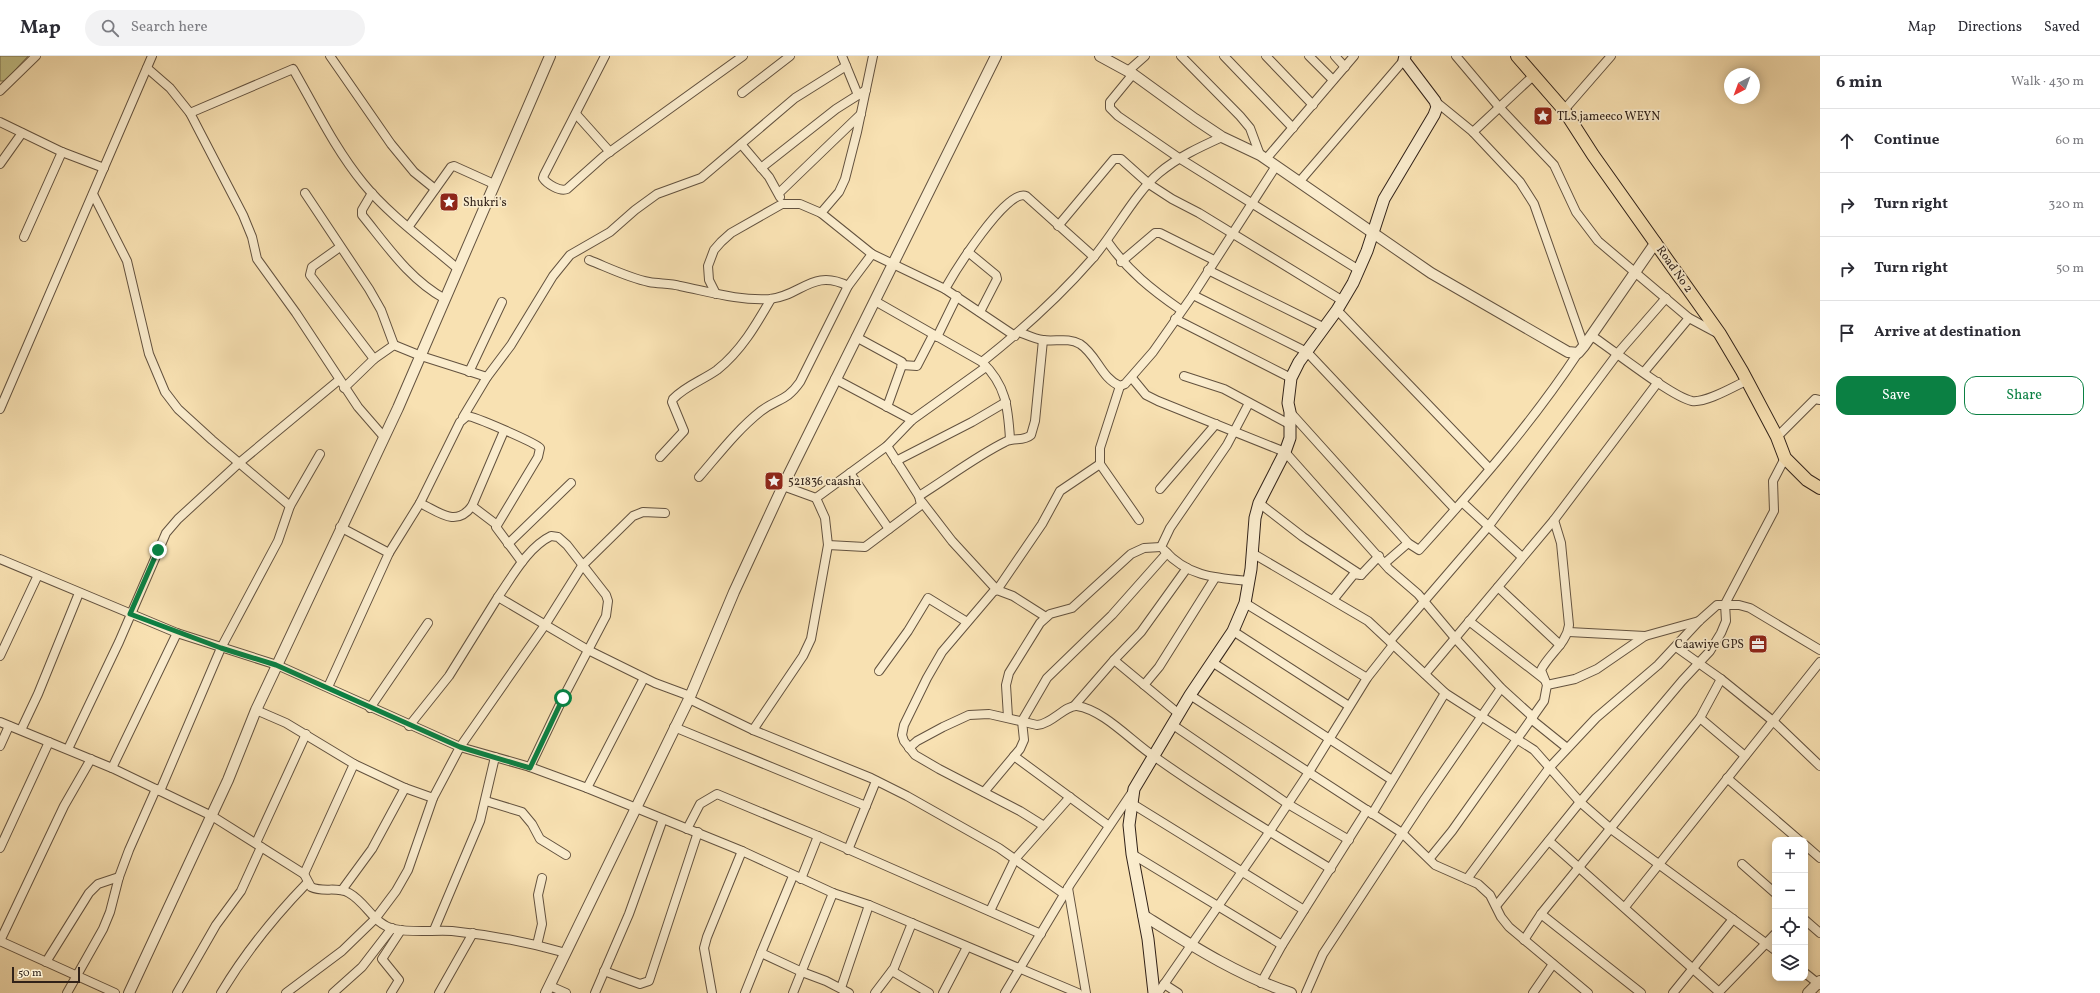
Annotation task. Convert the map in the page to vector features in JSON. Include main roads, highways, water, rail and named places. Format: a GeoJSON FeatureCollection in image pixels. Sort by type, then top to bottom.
{"type":"FeatureCollection","features":[{"type":"Feature","properties":{"kind":"main road","name":"Road No 2"},"geometry":{"type":"LineString","coordinates":[[1517,56],[1564,110],[1593,155],[1720,334],[1742,371],[1777,437],[1785,458],[1807,480],[1820,487]]}},
{"type":"Feature","properties":{"kind":"main road"},"geometry":{"type":"LineString","coordinates":[[1154,993],[1148,939],[1132,854],[1129,826],[1134,789],[1190,695],[1233,631],[1245,603],[1249,581],[1255,518],[1259,502],[1285,452],[1290,438],[1291,425],[1288,403],[1291,378],[1299,362],[1325,328],[1340,305],[1359,270],[1384,200],[1434,115],[1437,107],[1435,101],[1405,58]]}},
{"type":"Feature","properties":{"kind":"place","name":"TLS jameeco WEYN"},"geometry":{"type":"Point","coordinates":[1543,116]}},
{"type":"Feature","properties":{"kind":"place","name":"Shukri's"},"geometry":{"type":"Point","coordinates":[449,202]}},
{"type":"Feature","properties":{"kind":"place","name":"521836 caasha"},"geometry":{"type":"Point","coordinates":[774,481]}},
{"type":"Feature","properties":{"kind":"place","name":"Caawiye GPS"},"geometry":{"type":"Point","coordinates":[1758,644]}}]}
